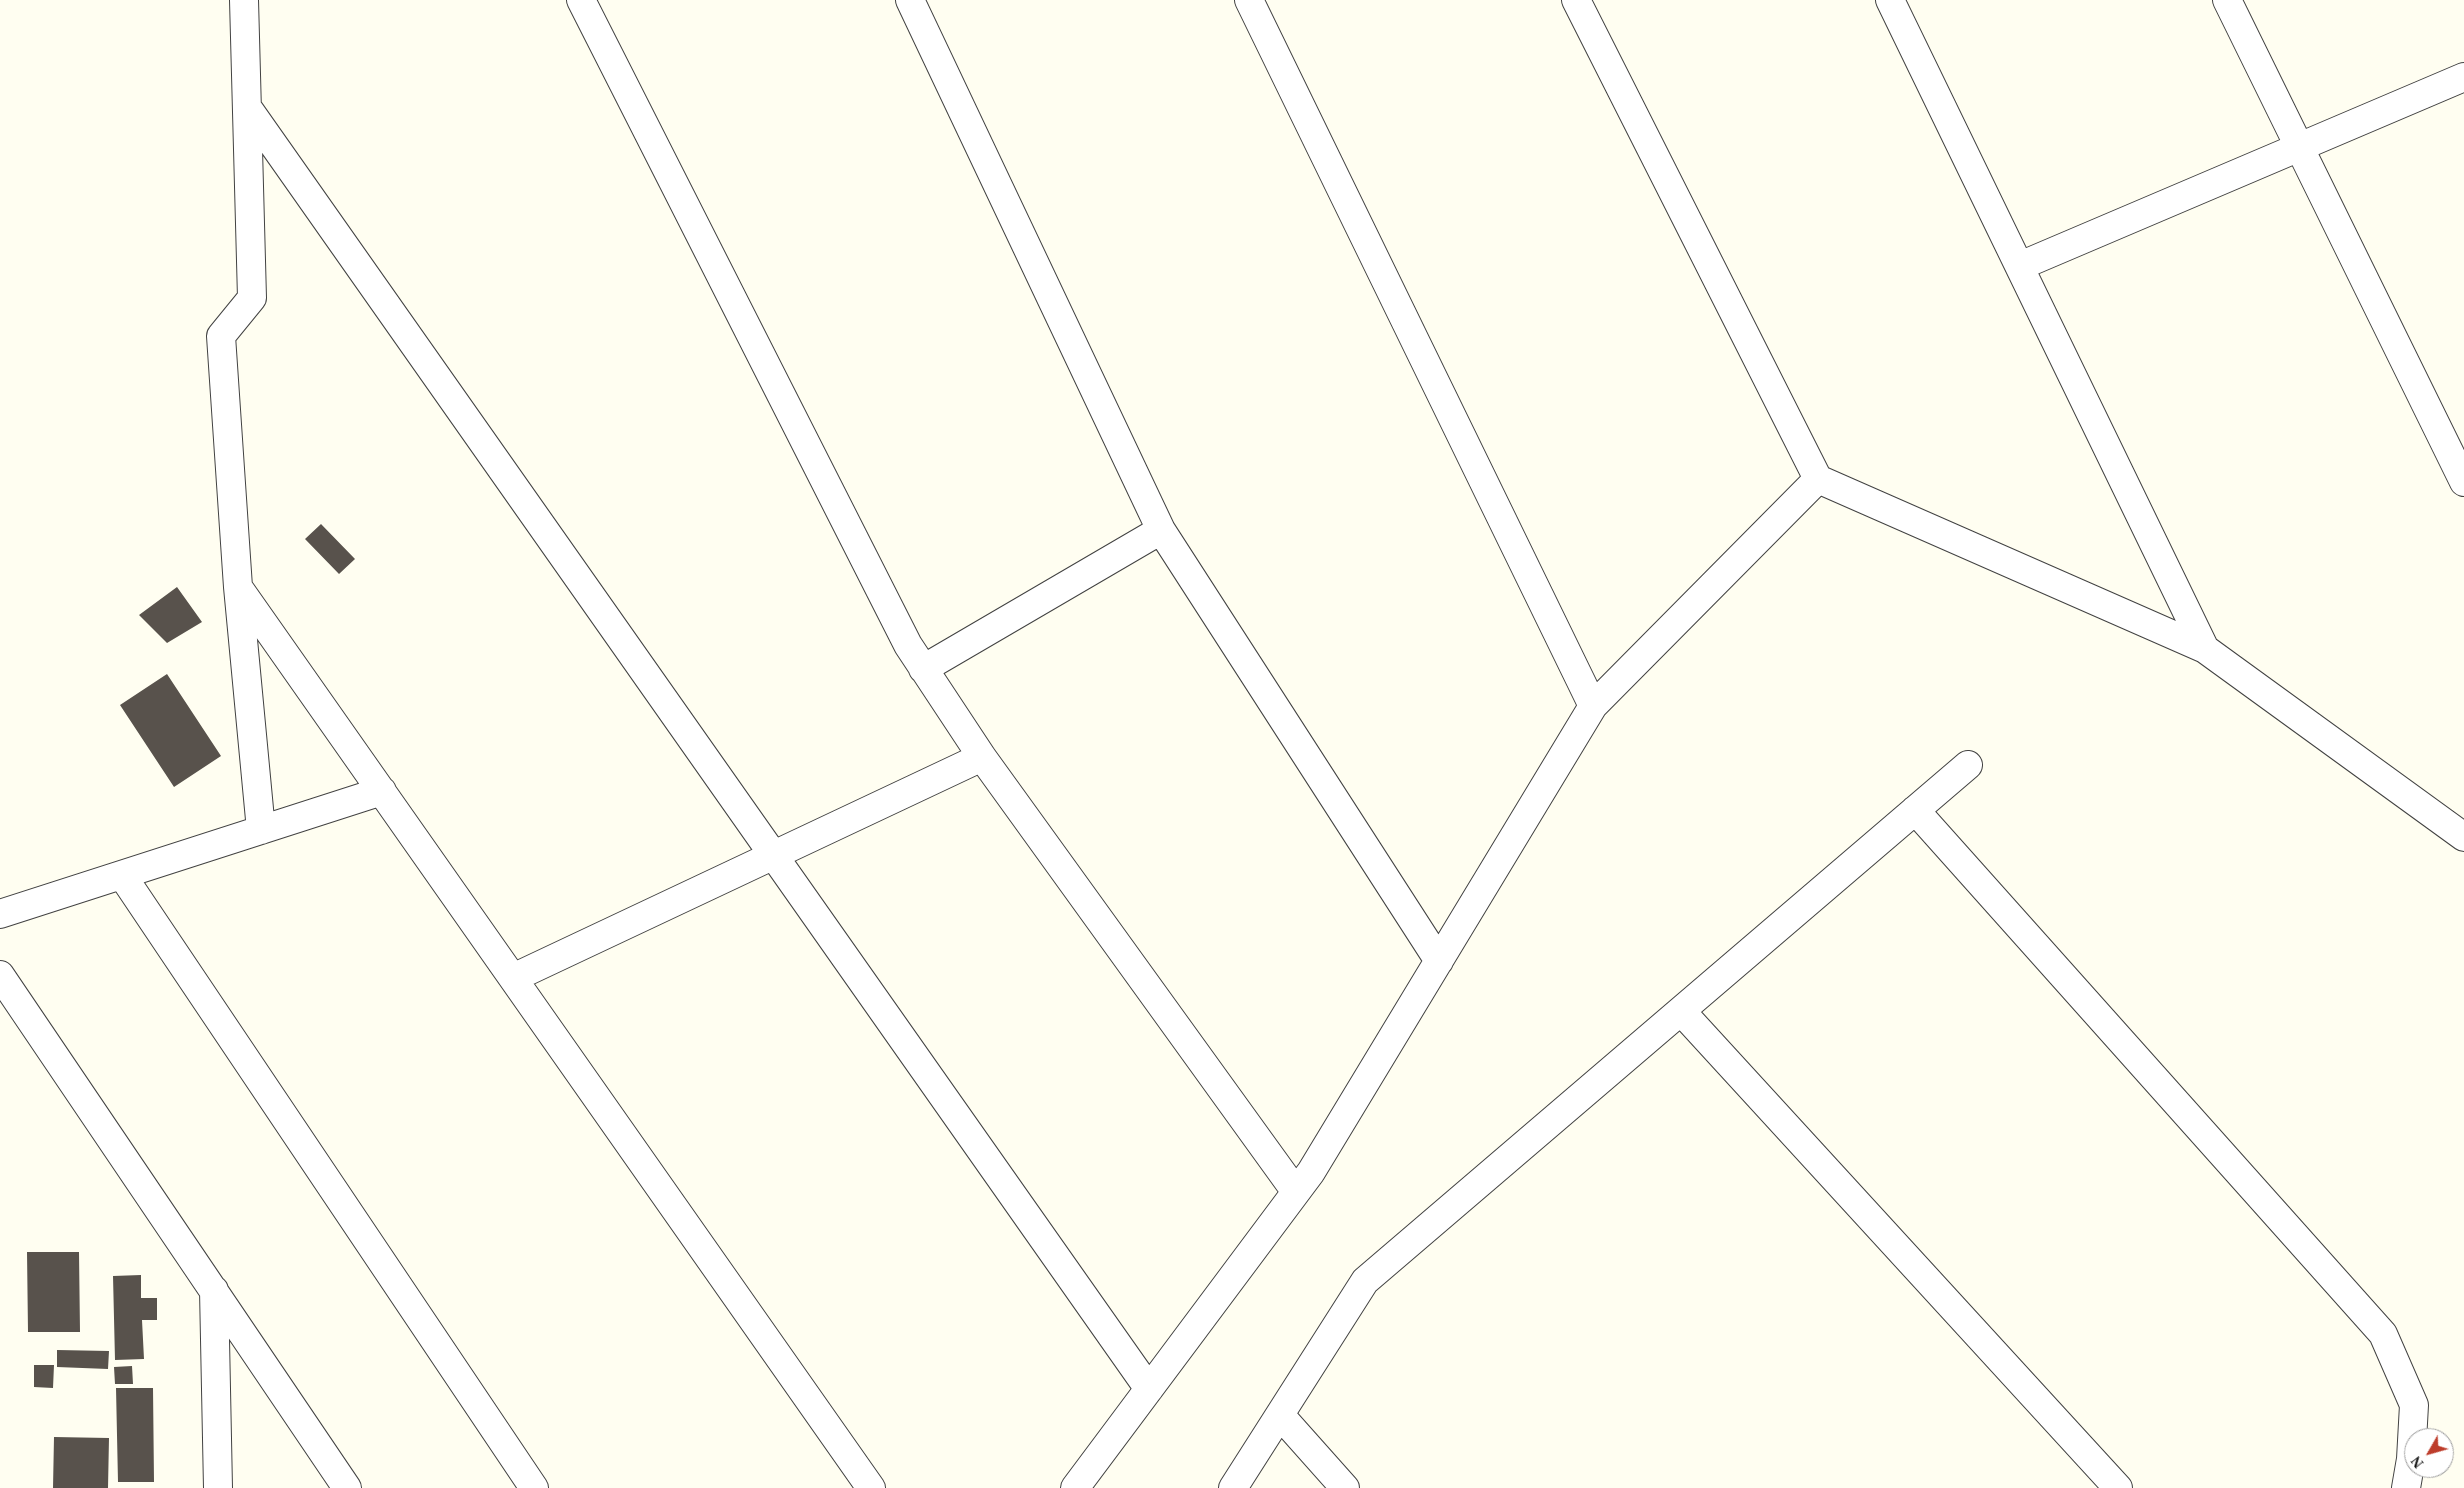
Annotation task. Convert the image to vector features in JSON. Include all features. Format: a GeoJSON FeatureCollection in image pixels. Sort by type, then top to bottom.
{"type":"FeatureCollection","features":[{"type":"Feature","properties":{"kind":"street"},"geometry":{"type":"LineString","coordinates":[[244,0],[252,298],[220,336],[238,587],[261,830]]}},
{"type":"Feature","properties":{"kind":"street"},"geometry":{"type":"LineString","coordinates":[[581,0],[908,645],[982,757],[1296,1192]]}},
{"type":"Feature","properties":{"kind":"street"},"geometry":{"type":"LineString","coordinates":[[910,0],[1161,530],[1439,961]]}},
{"type":"Feature","properties":{"kind":"street"},"geometry":{"type":"LineString","coordinates":[[1249,0],[1594,706]]}},
{"type":"Feature","properties":{"kind":"street"},"geometry":{"type":"LineString","coordinates":[[1576,0],[1818,479],[2206,649],[2464,837]]}},
{"type":"Feature","properties":{"kind":"street"},"geometry":{"type":"LineString","coordinates":[[1890,0],[2206,649]]}},
{"type":"Feature","properties":{"kind":"street"},"geometry":{"type":"LineString","coordinates":[[2227,0],[2464,482]]}},
{"type":"Feature","properties":{"kind":"street"},"geometry":{"type":"LineString","coordinates":[[2020,266],[2464,77]]}},
{"type":"Feature","properties":{"kind":"street"},"geometry":{"type":"LineString","coordinates":[[247,108],[1149,1389]]}},
{"type":"Feature","properties":{"kind":"street"},"geometry":{"type":"LineString","coordinates":[[1075,1488],[1316,1164],[1594,706],[1818,479]]}},
{"type":"Feature","properties":{"kind":"street"},"geometry":{"type":"LineString","coordinates":[[923,669],[1161,530]]}},
{"type":"Feature","properties":{"kind":"street"},"geometry":{"type":"LineString","coordinates":[[238,587],[871,1488]]}},
{"type":"Feature","properties":{"kind":"street"},"geometry":{"type":"LineString","coordinates":[[513,978],[982,757]]}},
{"type":"Feature","properties":{"kind":"street"},"geometry":{"type":"LineString","coordinates":[[1233,1488],[1366,1282],[1968,765]]}},
{"type":"Feature","properties":{"kind":"street"},"geometry":{"type":"LineString","coordinates":[[0,914],[382,791]]}},
{"type":"Feature","properties":{"kind":"street"},"geometry":{"type":"LineString","coordinates":[[1915,810],[2383,1334],[2414,1405],[2411,1459],[2406,1488]]}},
{"type":"Feature","properties":{"kind":"street"},"geometry":{"type":"LineString","coordinates":[[122,875],[534,1488]]}},
{"type":"Feature","properties":{"kind":"street"},"geometry":{"type":"LineString","coordinates":[[0,975],[347,1488]]}},
{"type":"Feature","properties":{"kind":"street"},"geometry":{"type":"LineString","coordinates":[[1681,1011],[2118,1488]]}},
{"type":"Feature","properties":{"kind":"street"},"geometry":{"type":"LineString","coordinates":[[214,1290],[218,1488]]}},
{"type":"Feature","properties":{"kind":"street"},"geometry":{"type":"LineString","coordinates":[[1280,1415],[1345,1488]]}},
{"type":"Feature","properties":{"kind":"building"},"geometry":{"type":"Polygon","coordinates":[[[321,524],[355,559],[339,574],[305,539],[321,524]]]}},
{"type":"Feature","properties":{"kind":"building"},"geometry":{"type":"Polygon","coordinates":[[[177,587],[202,622],[167,643],[139,615],[177,587]]]}},
{"type":"Feature","properties":{"kind":"building"},"geometry":{"type":"Polygon","coordinates":[[[167,674],[221,756],[174,787],[120,705],[167,674]]]}},
{"type":"Feature","properties":{"kind":"building"},"geometry":{"type":"Polygon","coordinates":[[[27,1252],[79,1252],[80,1332],[28,1332],[27,1252]]]}},
{"type":"Feature","properties":{"kind":"building"},"geometry":{"type":"Polygon","coordinates":[[[141,1275],[141,1298],[157,1298],[157,1320],[142,1320],[144,1359],[115,1360],[113,1276],[141,1275]]]}},
{"type":"Feature","properties":{"kind":"building"},"geometry":{"type":"Polygon","coordinates":[[[57,1350],[109,1351],[108,1369],[57,1367],[57,1350]]]}},
{"type":"Feature","properties":{"kind":"building"},"geometry":{"type":"Polygon","coordinates":[[[34,1365],[54,1365],[53,1388],[34,1387],[34,1365]]]}},
{"type":"Feature","properties":{"kind":"building"},"geometry":{"type":"Polygon","coordinates":[[[132,1366],[133,1384],[115,1384],[114,1367],[132,1366]]]}},
{"type":"Feature","properties":{"kind":"building"},"geometry":{"type":"Polygon","coordinates":[[[116,1388],[153,1388],[154,1482],[118,1482],[116,1388]]]}},
{"type":"Feature","properties":{"kind":"building"},"geometry":{"type":"Polygon","coordinates":[[[54,1437],[109,1438],[108,1488],[53,1488],[54,1437]]]}}]}
